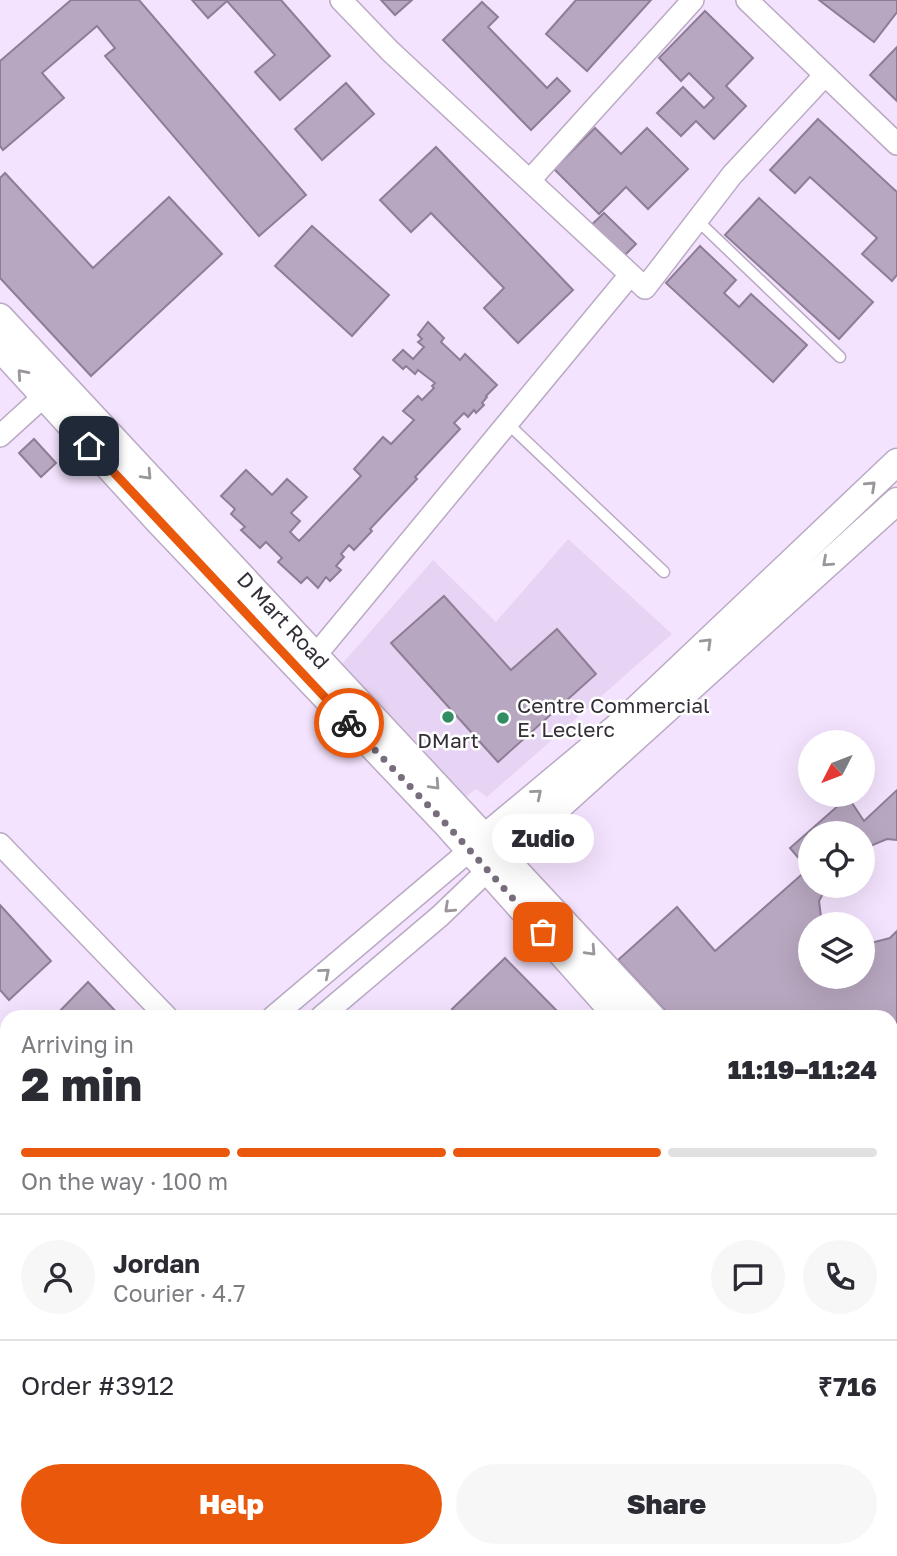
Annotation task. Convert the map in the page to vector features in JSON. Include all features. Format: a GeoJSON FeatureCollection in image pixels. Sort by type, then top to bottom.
{"type":"FeatureCollection","features":[{"type":"Feature","properties":{"kind":"street"},"geometry":{"type":"LineString","coordinates":[[341,0],[390,51],[645,288],[732,175],[825,75]]}},
{"type":"Feature","properties":{"kind":"street"},"geometry":{"type":"LineString","coordinates":[[530,180],[694,0]]}},
{"type":"Feature","properties":{"kind":"street"},"geometry":{"type":"LineString","coordinates":[[747,0],[897,144]]}},
{"type":"Feature","properties":{"kind":"street"},"geometry":{"type":"LineString","coordinates":[[315,656],[630,275]]}},
{"type":"Feature","properties":{"kind":"street","name":"D Mart Road"},"geometry":{"type":"LineString","coordinates":[[0,317],[52,389],[334,709],[448,826],[476,844]]}},
{"type":"Feature","properties":{"kind":"street","name":"D Mart Road"},"geometry":{"type":"LineString","coordinates":[[0,348],[52,389],[315,656],[476,844],[645,1010]]}},
{"type":"Feature","properties":{"kind":"street"},"geometry":{"type":"LineString","coordinates":[[0,436],[52,389]]}},
{"type":"Feature","properties":{"kind":"street"},"geometry":{"type":"LineString","coordinates":[[329,1010],[440,916],[496,864],[897,462]]}},
{"type":"Feature","properties":{"kind":"street"},"geometry":{"type":"LineString","coordinates":[[280,1010],[476,844],[641,719],[897,500]]}},
{"type":"Feature","properties":{"kind":"street"},"geometry":{"type":"LineString","coordinates":[[0,844],[160,1010]]}},
{"type":"Feature","properties":{"kind":"street","name":"D Mart Road"},"geometry":{"type":"LineString","coordinates":[[496,864],[612,1010]]}},
{"type":"Feature","properties":{"kind":"lane"},"geometry":{"type":"LineString","coordinates":[[697,220],[841,357]]}},
{"type":"Feature","properties":{"kind":"lane"},"geometry":{"type":"LineString","coordinates":[[507,423],[664,572]]}},
{"type":"Feature","properties":{"kind":"shaded area"},"geometry":{"type":"Polygon","coordinates":[[[568,539],[672,634],[487,797],[476,789],[463,799],[342,664],[433,560],[496,622],[568,539]]]}},
{"type":"Feature","properties":{"kind":"building"},"geometry":{"type":"Polygon","coordinates":[[[71,0],[139,0],[306,195],[259,236],[105,56],[115,48],[97,26],[42,73],[64,98],[3,150],[0,146],[0,61],[71,0]]]}},
{"type":"Feature","properties":{"kind":"building"},"geometry":{"type":"Polygon","coordinates":[[[192,0],[281,0],[330,56],[280,100],[255,72],[275,55],[227,1],[208,18],[192,0]]]}},
{"type":"Feature","properties":{"kind":"building"},"geometry":{"type":"Polygon","coordinates":[[[381,0],[412,0],[395,15],[381,0]]]}},
{"type":"Feature","properties":{"kind":"building"},"geometry":{"type":"Polygon","coordinates":[[[576,0],[651,0],[587,71],[546,34],[576,0]]]}},
{"type":"Feature","properties":{"kind":"building"},"geometry":{"type":"Polygon","coordinates":[[[819,0],[897,0],[897,12],[874,42],[819,0]]]}},
{"type":"Feature","properties":{"kind":"building"},"geometry":{"type":"Polygon","coordinates":[[[482,2],[498,17],[488,27],[547,88],[557,78],[570,91],[531,130],[443,40],[482,2]]]}},
{"type":"Feature","properties":{"kind":"building"},"geometry":{"type":"Polygon","coordinates":[[[705,11],[753,58],[726,86],[746,106],[714,139],[696,121],[681,136],[657,113],[683,87],[704,108],[714,98],[689,73],[681,81],[659,58],[705,11]]]}},
{"type":"Feature","properties":{"kind":"building"},"geometry":{"type":"Polygon","coordinates":[[[897,47],[897,101],[870,75],[897,47]]]}},
{"type":"Feature","properties":{"kind":"building"},"geometry":{"type":"Polygon","coordinates":[[[346,83],[374,114],[322,160],[295,129],[346,83]]]}},
{"type":"Feature","properties":{"kind":"building"},"geometry":{"type":"Polygon","coordinates":[[[818,119],[897,192],[897,275],[892,281],[862,254],[877,238],[810,177],[795,193],[770,170],[818,119]]]}},
{"type":"Feature","properties":{"kind":"building"},"geometry":{"type":"Polygon","coordinates":[[[595,128],[621,154],[647,128],[688,169],[648,209],[626,187],[599,214],[554,169],[595,128]]]}},
{"type":"Feature","properties":{"kind":"building"},"geometry":{"type":"Polygon","coordinates":[[[436,147],[573,290],[518,343],[484,308],[504,288],[431,213],[411,232],[380,200],[436,147]]]}},
{"type":"Feature","properties":{"kind":"building"},"geometry":{"type":"Polygon","coordinates":[[[5,173],[93,268],[169,197],[222,254],[91,376],[0,278],[0,178],[5,173]]]}},
{"type":"Feature","properties":{"kind":"building"},"geometry":{"type":"Polygon","coordinates":[[[759,198],[873,302],[839,339],[725,235],[759,198]]]}},
{"type":"Feature","properties":{"kind":"building"},"geometry":{"type":"Polygon","coordinates":[[[604,213],[636,244],[619,261],[587,229],[604,213]]]}},
{"type":"Feature","properties":{"kind":"building"},"geometry":{"type":"Polygon","coordinates":[[[312,226],[389,295],[352,336],[275,266],[312,226]]]}},
{"type":"Feature","properties":{"kind":"building"},"geometry":{"type":"Polygon","coordinates":[[[700,246],[736,280],[724,293],[739,307],[751,294],[807,345],[773,382],[666,283],[700,246]]]}},
{"type":"Feature","properties":{"kind":"building"},"geometry":{"type":"Polygon","coordinates":[[[428,322],[444,338],[441,342],[460,360],[465,354],[497,385],[486,396],[482,403],[484,405],[476,413],[474,410],[468,417],[464,413],[454,423],[460,429],[370,529],[372,531],[354,550],[349,545],[341,554],[344,557],[336,566],[341,570],[330,581],[326,577],[318,588],[307,577],[301,583],[278,562],[282,558],[266,542],[260,548],[241,530],[245,527],[231,514],[235,509],[221,496],[246,470],[272,495],[287,479],[307,497],[291,513],[300,521],[290,532],[299,541],[361,476],[354,469],[383,437],[391,444],[414,420],[403,411],[418,396],[422,400],[434,388],[432,386],[435,383],[418,370],[415,374],[406,366],[403,369],[393,360],[403,350],[413,359],[424,347],[418,342],[422,339],[418,335],[428,322]]]}},
{"type":"Feature","properties":{"kind":"building"},"geometry":{"type":"Polygon","coordinates":[[[34,439],[56,463],[41,477],[19,453],[34,439]]]}},
{"type":"Feature","properties":{"kind":"building","name":"Centre Commercial E. Leclerc"},"geometry":{"type":"Polygon","coordinates":[[[444,596],[511,670],[557,629],[596,674],[498,762],[391,643],[444,596]]]}},
{"type":"Feature","properties":{"kind":"building"},"geometry":{"type":"Polygon","coordinates":[[[897,790],[897,840],[887,839],[875,844],[875,821],[864,821],[897,790]]]}},
{"type":"Feature","properties":{"kind":"building"},"geometry":{"type":"Polygon","coordinates":[[[837,807],[855,807],[864,821],[821,821],[837,807]]]}},
{"type":"Feature","properties":{"kind":"building"},"geometry":{"type":"Polygon","coordinates":[[[798,841],[798,857],[790,848],[798,841]]]}},
{"type":"Feature","properties":{"kind":"building"},"geometry":{"type":"Polygon","coordinates":[[[798,878],[798,898],[821,898],[820,912],[798,912],[798,989],[875,989],[875,942],[890,938],[897,931],[897,1010],[664,1010],[618,960],[677,907],[715,951],[798,878]]]}},
{"type":"Feature","properties":{"kind":"building"},"geometry":{"type":"Polygon","coordinates":[[[0,905],[51,961],[9,1000],[0,990],[0,905]]]}},
{"type":"Feature","properties":{"kind":"building"},"geometry":{"type":"Polygon","coordinates":[[[505,958],[556,1010],[453,1010],[505,958]]]}},
{"type":"Feature","properties":{"kind":"building"},"geometry":{"type":"Polygon","coordinates":[[[88,982],[114,1010],[61,1010],[88,982]]]}},
{"type":"Feature","properties":{"kind":"way so far"},"geometry":{"type":"LineString","coordinates":[[349,723],[448,826],[543,932]]}},
{"type":"Feature","properties":{"kind":"place","name":"DMart"},"geometry":{"type":"Point","coordinates":[448,717]}},
{"type":"Feature","properties":{"kind":"place","name":"Centre Commercial E. Leclerc"},"geometry":{"type":"Point","coordinates":[503,718]}},
{"type":"Feature","properties":{"kind":"place","name":"Zudio"},"geometry":{"type":"Point","coordinates":[543,932]}},
{"type":"Feature","properties":{"kind":"route"},"geometry":{"type":"LineString","coordinates":[[89,446],[349,723]]}}]}
